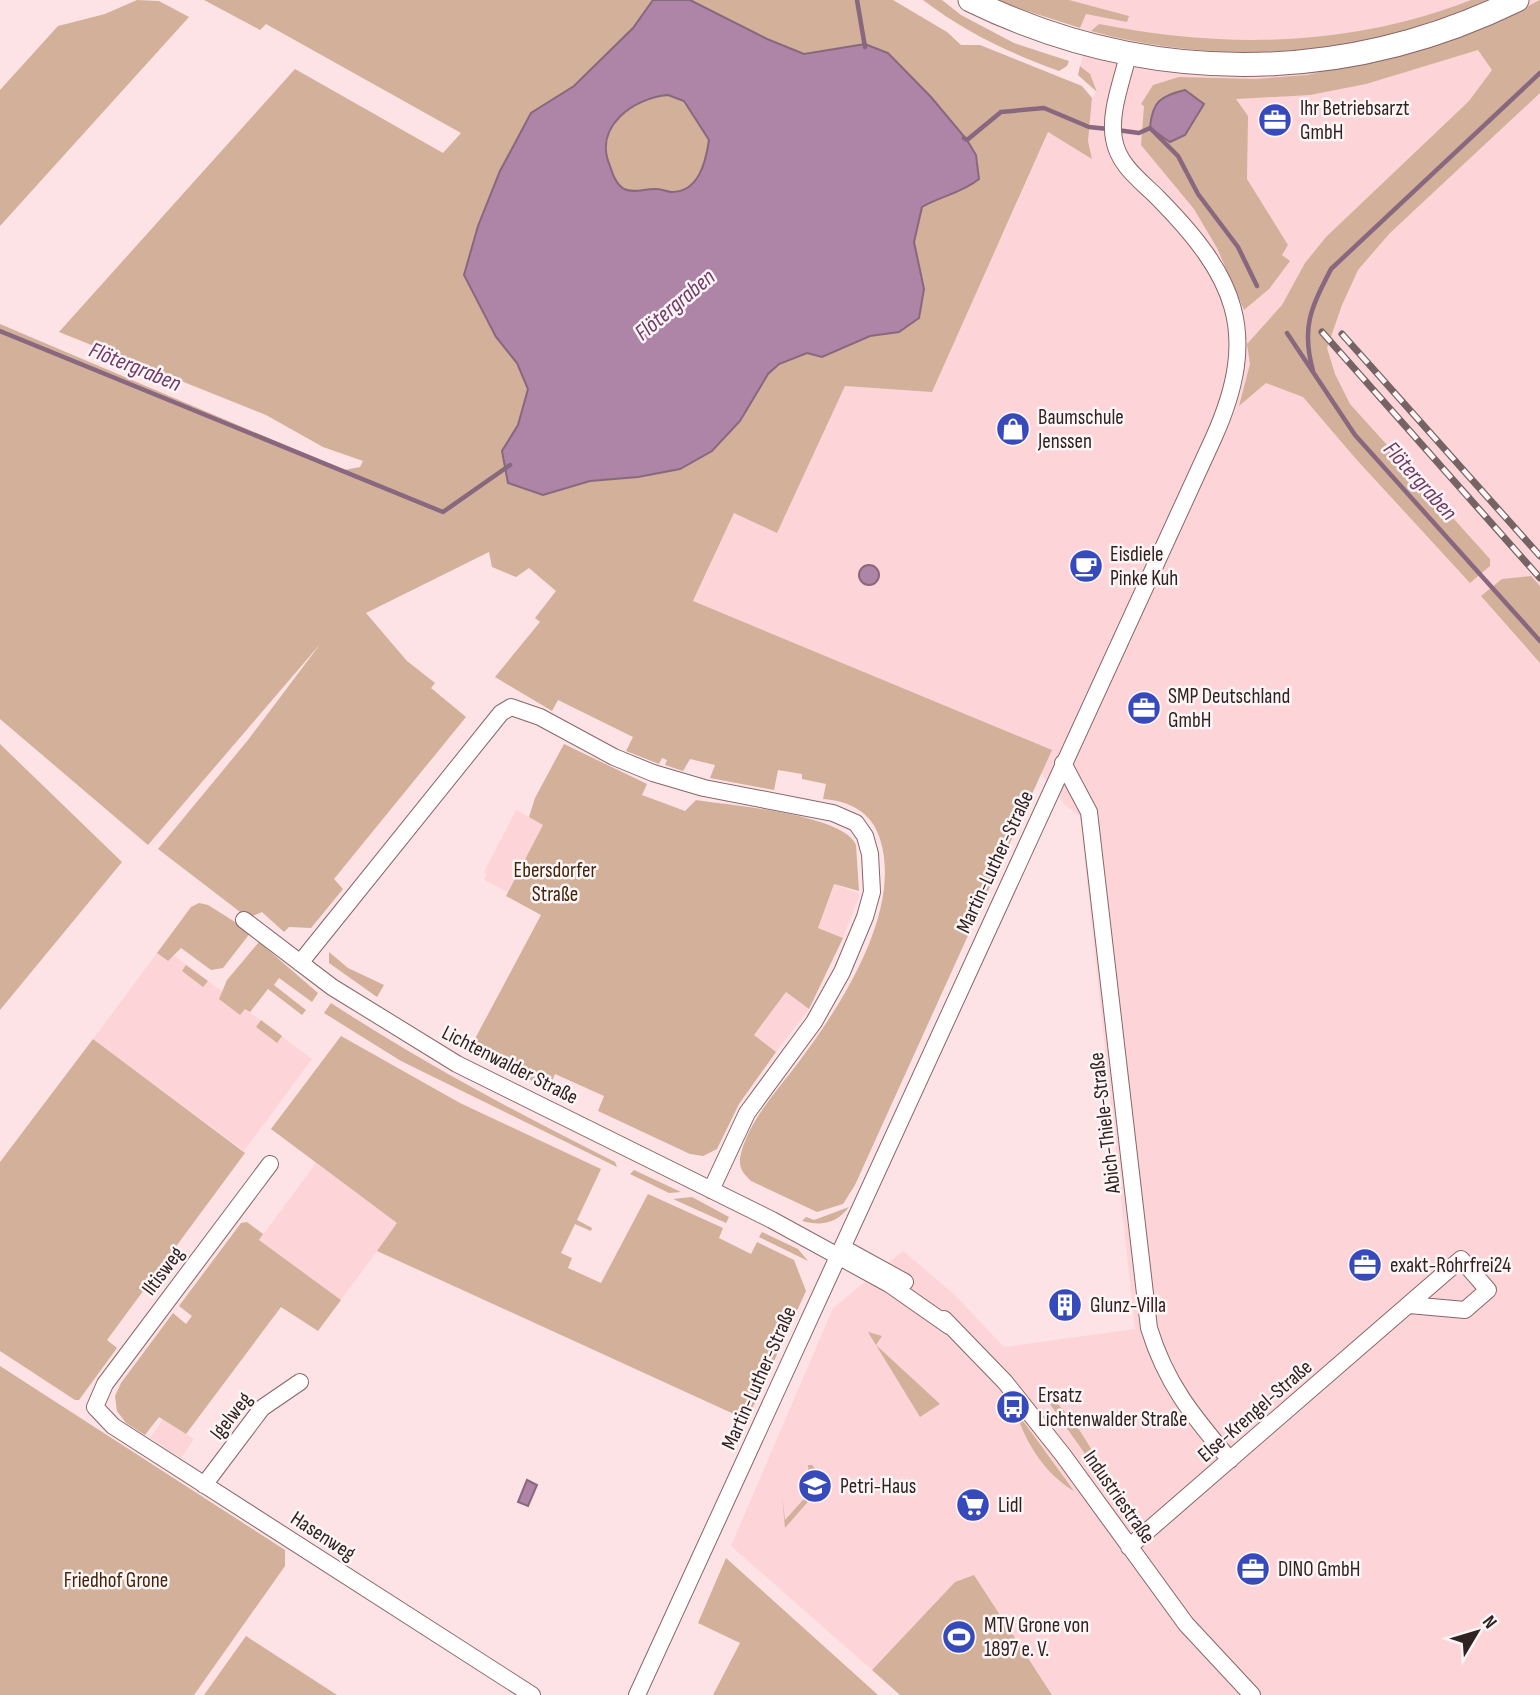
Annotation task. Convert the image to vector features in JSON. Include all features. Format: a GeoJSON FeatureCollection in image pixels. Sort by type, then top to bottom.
{"type":"FeatureCollection","features":[{"type":"Feature","properties":{"kind":"main road"},"geometry":{"type":"LineString","coordinates":[[970,0],[1071,42],[1128,55],[1175,63],[1257,65],[1340,58],[1437,34],[1517,0]]}},
{"type":"Feature","properties":{"kind":"street","name":"Martin-Luther-Straße"},"geometry":{"type":"LineString","coordinates":[[637,1695],[1224,415],[1235,385],[1239,355],[1233,309],[1208,256],[1121,159],[1113,139],[1114,118],[1128,55]]}},
{"type":"Feature","properties":{"kind":"street"},"geometry":{"type":"LineString","coordinates":[[300,963],[501,713],[511,707],[540,717],[614,757],[653,773],[704,788],[826,811],[848,819],[861,828],[870,854],[872,892],[865,917],[829,997],[747,1113],[711,1190]]}},
{"type":"Feature","properties":{"kind":"street","name":"Abich-Thiele-Straße"},"geometry":{"type":"LineString","coordinates":[[1063,763],[1089,812],[1149,1328],[1166,1376],[1177,1396],[1230,1460]]}},
{"type":"Feature","properties":{"kind":"street","name":"Lichtenwalder Straße"},"geometry":{"type":"LineString","coordinates":[[244,920],[300,963],[396,1028],[457,1064],[772,1220],[781,1220],[839,1252]]}},
{"type":"Feature","properties":{"kind":"street","name":"Iltisweg"},"geometry":{"type":"LineString","coordinates":[[95,1407],[105,1384],[270,1164]]}},
{"type":"Feature","properties":{"kind":"street","name":"Industriestraße"},"geometry":{"type":"LineString","coordinates":[[839,1252],[949,1326],[1013,1392],[1063,1455],[1186,1624],[1252,1695]]}},
{"type":"Feature","properties":{"kind":"street","name":"Else-Krengel-Straße"},"geometry":{"type":"LineString","coordinates":[[1129,1546],[1409,1305]]}},
{"type":"Feature","properties":{"kind":"street","name":"Igelweg"},"geometry":{"type":"LineString","coordinates":[[204,1486],[262,1408],[300,1382]]}},
{"type":"Feature","properties":{"kind":"street","name":"Hasenweg"},"geometry":{"type":"LineString","coordinates":[[95,1407],[113,1426],[204,1486],[532,1695]]}},
{"type":"Feature","properties":{"kind":"shaded area"},"geometry":{"type":"Polygon","coordinates":[[[1069,0],[1540,0],[1540,1695],[1052,1695],[974,1575],[955,1582],[872,1670],[731,1546],[833,1308],[903,1251],[954,1294],[1004,1347],[1135,1329],[1080,816],[1065,805],[1041,773],[1051,750],[693,602],[734,513],[777,532],[845,385],[1004,232],[1048,132],[1092,158],[1088,141],[1089,127],[1092,98],[1097,91],[1086,70],[1080,66],[1090,31],[1080,28],[1075,4],[1069,0]]]}},
{"type":"Feature","properties":{"kind":"shaded area"},"geometry":{"type":"Polygon","coordinates":[[[516,810],[544,825],[508,892],[484,880],[487,874],[484,872],[516,810]]]}},
{"type":"Feature","properties":{"kind":"shaded area"},"geometry":{"type":"Polygon","coordinates":[[[834,884],[860,894],[843,938],[817,928],[834,884]]]}},
{"type":"Feature","properties":{"kind":"shaded area"},"geometry":{"type":"Polygon","coordinates":[[[157,953],[167,961],[172,954],[312,1059],[244,1151],[93,1039],[157,953]]]}},
{"type":"Feature","properties":{"kind":"shaded area"},"geometry":{"type":"Polygon","coordinates":[[[786,992],[809,1009],[776,1052],[754,1035],[786,992]]]}},
{"type":"Feature","properties":{"kind":"shaded area"},"geometry":{"type":"Polygon","coordinates":[[[316,1163],[398,1223],[341,1300],[259,1240],[316,1163]]]}},
{"type":"Feature","properties":{"kind":"shaded area"},"geometry":{"type":"Polygon","coordinates":[[[163,1419],[194,1439],[181,1458],[150,1438],[163,1419]]]}},
{"type":"Feature","properties":{"kind":"green space"},"geometry":{"type":"Polygon","coordinates":[[[137,0],[159,1],[189,17],[0,226],[0,90],[58,26],[105,14],[137,0]]]}},
{"type":"Feature","properties":{"kind":"green space"},"geometry":{"type":"Polygon","coordinates":[[[204,0],[893,0],[947,32],[961,45],[980,45],[1082,86],[1092,98],[1088,141],[1092,159],[1048,132],[932,392],[845,386],[777,533],[734,513],[693,601],[1052,750],[855,1185],[843,1204],[817,1212],[751,1181],[742,1171],[740,1158],[756,1120],[815,1040],[863,957],[883,897],[885,867],[876,830],[866,815],[851,805],[823,799],[826,784],[802,779],[802,774],[778,770],[774,790],[710,778],[715,765],[690,759],[683,771],[665,765],[667,760],[662,758],[659,764],[626,751],[633,737],[558,700],[552,711],[495,677],[540,622],[535,618],[556,591],[529,568],[516,577],[492,567],[489,552],[366,613],[407,661],[435,683],[431,688],[466,717],[334,879],[343,889],[311,928],[289,927],[284,932],[262,912],[248,918],[158,849],[248,740],[321,643],[148,845],[0,719],[0,324],[344,470],[360,467],[363,461],[323,447],[266,415],[59,332],[295,69],[443,153],[461,133],[266,24],[260,30],[204,0]]]}},
{"type":"Feature","properties":{"kind":"green space"},"geometry":{"type":"Polygon","coordinates":[[[923,0],[942,0],[961,15],[1014,43],[1069,61],[1067,66],[1059,71],[1005,49],[971,32],[923,0]]]}},
{"type":"Feature","properties":{"kind":"green space"},"geometry":{"type":"Polygon","coordinates":[[[993,0],[1069,0],[1129,16],[1127,22],[1086,14],[1080,28],[993,0]]]}},
{"type":"Feature","properties":{"kind":"green space"},"geometry":{"type":"Polygon","coordinates":[[[1471,0],[1494,0],[1446,19],[1397,33],[1346,44],[1295,50],[1192,50],[1141,43],[1091,31],[1099,24],[1193,37],[1287,39],[1380,27],[1426,16],[1471,0]]]}},
{"type":"Feature","properties":{"kind":"green space"},"geometry":{"type":"Polygon","coordinates":[[[1540,0],[1540,93],[1390,233],[1358,270],[1327,348],[1335,374],[1350,404],[1490,559],[1490,566],[1470,583],[1303,397],[1266,383],[1239,406],[1250,364],[1247,344],[1282,305],[1305,263],[1326,237],[1469,101],[1492,70],[1478,50],[1366,84],[1310,95],[1236,99],[1248,116],[1247,179],[1288,245],[1282,255],[1290,261],[1269,289],[1244,310],[1217,248],[1194,209],[1141,145],[1144,106],[1141,104],[1153,85],[1179,77],[1255,79],[1307,75],[1428,47],[1508,16],[1540,0]]]}},
{"type":"Feature","properties":{"kind":"green space"},"geometry":{"type":"Polygon","coordinates":[[[1080,66],[1090,74],[1097,92],[1078,75],[1080,66]]]}},
{"type":"Feature","properties":{"kind":"green space"},"geometry":{"type":"Polygon","coordinates":[[[1531,576],[1540,586],[1540,663],[1481,596],[1502,579],[1531,576]]]}},
{"type":"Feature","properties":{"kind":"green space"},"geometry":{"type":"Polygon","coordinates":[[[0,744],[122,862],[0,1010],[0,744]]]}},
{"type":"Feature","properties":{"kind":"green space","name":"Ebersdorfer Straße"},"geometry":{"type":"Polygon","coordinates":[[[564,744],[647,784],[642,795],[685,811],[696,800],[784,813],[830,826],[847,834],[856,845],[859,891],[834,884],[818,928],[843,938],[809,1009],[786,992],[754,1035],[776,1052],[739,1104],[717,1149],[703,1156],[690,1154],[598,1111],[604,1096],[555,1074],[549,1089],[469,1050],[541,915],[506,896],[543,825],[529,817],[535,798],[564,744]]]}},
{"type":"Feature","properties":{"kind":"green space"},"geometry":{"type":"Polygon","coordinates":[[[199,903],[208,905],[251,932],[223,968],[211,970],[181,948],[168,961],[157,953],[191,907],[199,903]]]}},
{"type":"Feature","properties":{"kind":"green space"},"geometry":{"type":"Polygon","coordinates":[[[259,942],[318,993],[312,1002],[279,978],[274,985],[306,1010],[302,1015],[268,989],[250,1012],[245,1009],[240,1015],[219,999],[227,980],[259,942]]]}},
{"type":"Feature","properties":{"kind":"green space"},"geometry":{"type":"Polygon","coordinates":[[[329,952],[348,968],[384,985],[377,997],[329,963],[329,952]]]}},
{"type":"Feature","properties":{"kind":"green space"},"geometry":{"type":"Polygon","coordinates":[[[186,965],[208,981],[203,987],[182,971],[186,965]]]}},
{"type":"Feature","properties":{"kind":"green space"},"geometry":{"type":"Polygon","coordinates":[[[331,1003],[435,1067],[615,1162],[617,1167],[401,1061],[324,1013],[331,1003]]]}},
{"type":"Feature","properties":{"kind":"green space"},"geometry":{"type":"Polygon","coordinates":[[[261,1020],[282,1036],[277,1043],[256,1027],[261,1020]]]}},
{"type":"Feature","properties":{"kind":"green space"},"geometry":{"type":"Polygon","coordinates":[[[341,1036],[460,1103],[601,1169],[577,1220],[592,1228],[591,1231],[575,1224],[561,1253],[572,1258],[568,1268],[601,1283],[648,1194],[723,1228],[719,1238],[751,1254],[757,1242],[794,1260],[806,1291],[747,1420],[377,1251],[397,1223],[271,1129],[341,1036]]]}},
{"type":"Feature","properties":{"kind":"green space"},"geometry":{"type":"Polygon","coordinates":[[[93,1039],[245,1153],[107,1340],[117,1348],[79,1400],[75,1400],[0,1351],[0,1162],[93,1039]]]}},
{"type":"Feature","properties":{"kind":"green space"},"geometry":{"type":"Polygon","coordinates":[[[634,1170],[681,1192],[669,1193],[630,1174],[634,1170]]]}},
{"type":"Feature","properties":{"kind":"green space"},"geometry":{"type":"Polygon","coordinates":[[[692,1197],[729,1217],[726,1223],[673,1199],[692,1197]]]}},
{"type":"Feature","properties":{"kind":"green space"},"geometry":{"type":"Polygon","coordinates":[[[849,1207],[839,1217],[828,1222],[802,1221],[806,1217],[814,1220],[849,1207]]]}},
{"type":"Feature","properties":{"kind":"green space"},"geometry":{"type":"Polygon","coordinates":[[[247,1222],[263,1234],[259,1240],[341,1300],[318,1331],[281,1307],[186,1434],[159,1417],[145,1435],[126,1423],[117,1411],[115,1396],[121,1383],[173,1313],[186,1324],[192,1316],[179,1306],[241,1223],[247,1222]]]}},
{"type":"Feature","properties":{"kind":"green space"},"geometry":{"type":"Polygon","coordinates":[[[762,1232],[798,1249],[808,1261],[759,1237],[762,1232]]]}},
{"type":"Feature","properties":{"kind":"green space"},"geometry":{"type":"Polygon","coordinates":[[[868,1332],[882,1336],[876,1345],[940,1404],[920,1417],[868,1332]]]}},
{"type":"Feature","properties":{"kind":"green space","name":"Friedhof Grone"},"geometry":{"type":"Polygon","coordinates":[[[0,1366],[285,1550],[285,1566],[194,1695],[0,1695],[0,1366]]]}},
{"type":"Feature","properties":{"kind":"green space"},"geometry":{"type":"Polygon","coordinates":[[[1038,1387],[1062,1409],[1082,1433],[1111,1491],[1038,1387]]]}},
{"type":"Feature","properties":{"kind":"green space"},"geometry":{"type":"Polygon","coordinates":[[[1015,1410],[1074,1491],[1063,1484],[1037,1456],[1015,1410]]]}},
{"type":"Feature","properties":{"kind":"green space"},"geometry":{"type":"Polygon","coordinates":[[[808,1465],[812,1465],[826,1481],[785,1528],[782,1495],[785,1520],[810,1492],[808,1465]]]}},
{"type":"Feature","properties":{"kind":"green space"},"geometry":{"type":"Polygon","coordinates":[[[726,1558],[878,1695],[713,1695],[740,1643],[698,1623],[726,1558]]]}},
{"type":"Feature","properties":{"kind":"green space","name":"MTV Grone von 1897 e. V."},"geometry":{"type":"Polygon","coordinates":[[[974,1575],[1052,1695],[900,1695],[872,1670],[955,1582],[974,1575]]]}},
{"type":"Feature","properties":{"kind":"green space"},"geometry":{"type":"Polygon","coordinates":[[[246,1636],[252,1640],[337,1695],[204,1695],[246,1636]]]}},
{"type":"Feature","properties":{"kind":"water"},"geometry":{"type":"Polygon","coordinates":[[[653,0],[690,0],[767,39],[804,54],[865,44],[888,53],[931,97],[967,140],[976,155],[979,179],[966,188],[922,207],[914,242],[924,289],[919,318],[899,332],[870,336],[822,357],[807,353],[779,364],[768,374],[740,421],[712,451],[680,469],[638,477],[590,481],[543,495],[508,483],[502,451],[518,425],[528,389],[517,363],[496,337],[464,275],[478,226],[500,171],[531,113],[574,86],[633,28],[653,0]],[[668,95],[655,97],[630,108],[612,127],[606,152],[614,176],[624,189],[681,191],[695,181],[703,166],[709,140],[684,101],[668,95]]]}},
{"type":"Feature","properties":{"kind":"water"},"geometry":{"type":"Polygon","coordinates":[[[1185,90],[1204,104],[1185,135],[1170,142],[1150,128],[1153,112],[1163,98],[1185,90]]]}},
{"type":"Feature","properties":{"kind":"water"},"geometry":{"type":"Polygon","coordinates":[[[869,565],[876,568],[879,575],[876,582],[869,585],[862,582],[859,575],[862,568],[869,565]]]}},
{"type":"Feature","properties":{"kind":"water"},"geometry":{"type":"Polygon","coordinates":[[[527,1480],[537,1485],[528,1506],[518,1502],[527,1480]]]}},
{"type":"Feature","properties":{"kind":"waterway"},"geometry":{"type":"LineString","coordinates":[[857,0],[865,47]]}},
{"type":"Feature","properties":{"kind":"waterway"},"geometry":{"type":"LineString","coordinates":[[1313,371],[1308,342],[1310,318],[1331,269],[1540,73]]}},
{"type":"Feature","properties":{"kind":"waterway","name":"Flötergraben"},"geometry":{"type":"LineString","coordinates":[[964,138],[967,140],[1001,112],[1044,108],[1089,127],[1108,129]]}},
{"type":"Feature","properties":{"kind":"waterway","name":"Flötergraben"},"geometry":{"type":"LineString","coordinates":[[1117,130],[1139,133],[1150,128],[1178,156],[1198,194],[1238,247],[1257,286]]}},
{"type":"Feature","properties":{"kind":"waterway","name":"Flötergraben"},"geometry":{"type":"LineString","coordinates":[[0,331],[443,512],[510,465]]}},
{"type":"Feature","properties":{"kind":"waterway","name":"Flötergraben"},"geometry":{"type":"LineString","coordinates":[[1287,333],[1355,435],[1540,641]]}},
{"type":"Feature","properties":{"kind":"railway"},"geometry":{"type":"LineString","coordinates":[[1322,332],[1540,578]]}},
{"type":"Feature","properties":{"kind":"railway"},"geometry":{"type":"LineString","coordinates":[[1342,334],[1540,556]]}},
{"type":"Feature","properties":{"kind":"place","name":"Ihr Betriebsarzt GmbH"},"geometry":{"type":"Point","coordinates":[1275,120]}},
{"type":"Feature","properties":{"kind":"place","name":"Baumschule Jenssen"},"geometry":{"type":"Point","coordinates":[1013,429]}},
{"type":"Feature","properties":{"kind":"place","name":"Eisdiele Pinke Kuh"},"geometry":{"type":"Point","coordinates":[1086,566]}},
{"type":"Feature","properties":{"kind":"place","name":"SMP Deutschland GmbH"},"geometry":{"type":"Point","coordinates":[1144,708]}},
{"type":"Feature","properties":{"kind":"place","name":"exakt-Rohrfrei24"},"geometry":{"type":"Point","coordinates":[1365,1265]}},
{"type":"Feature","properties":{"kind":"place","name":"Glunz-Villa"},"geometry":{"type":"Point","coordinates":[1065,1305]}},
{"type":"Feature","properties":{"kind":"place","name":"Ersatz Lichtenwalder Straße"},"geometry":{"type":"Point","coordinates":[1013,1407]}},
{"type":"Feature","properties":{"kind":"place","name":"Petri-Haus"},"geometry":{"type":"Point","coordinates":[815,1486]}},
{"type":"Feature","properties":{"kind":"place","name":"Lidl"},"geometry":{"type":"Point","coordinates":[973,1505]}},
{"type":"Feature","properties":{"kind":"place","name":"DINO GmbH"},"geometry":{"type":"Point","coordinates":[1253,1569]}},
{"type":"Feature","properties":{"kind":"place","name":"MTV Grone von 1897 e. V."},"geometry":{"type":"Point","coordinates":[959,1637]}}]}
